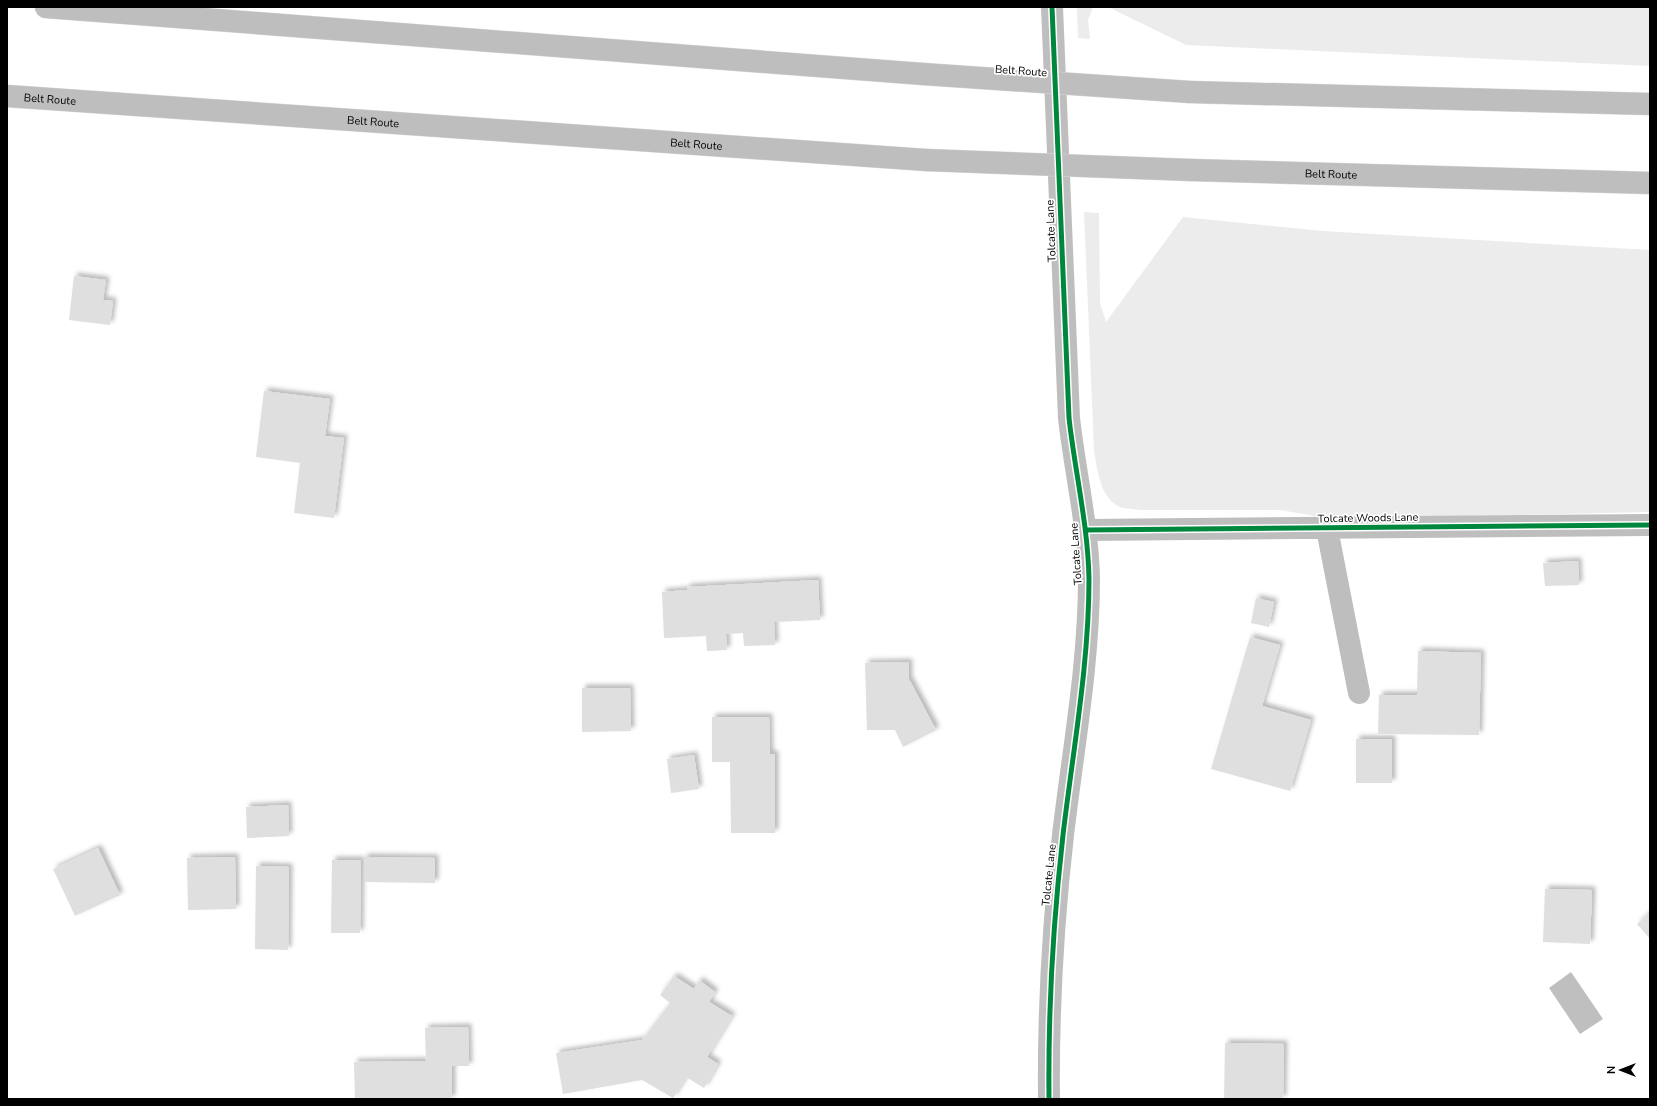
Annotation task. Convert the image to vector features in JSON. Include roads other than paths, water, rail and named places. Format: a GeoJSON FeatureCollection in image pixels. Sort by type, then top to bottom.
{"type":"FeatureCollection","features":[{"type":"Feature","properties":{"kind":"main road","name":"Belt Route"},"geometry":{"type":"LineString","coordinates":[[46,7],[923,74],[1190,92],[1650,104]]}},
{"type":"Feature","properties":{"kind":"main road","name":"Tolcate Lane"},"geometry":{"type":"LineString","coordinates":[[1049,1099],[1051,964],[1063,837],[1087,632],[1089,578],[1086,530],[1074,465],[1069,418],[1052,7]]}},
{"type":"Feature","properties":{"kind":"main road","name":"Belt Route"},"geometry":{"type":"LineString","coordinates":[[7,96],[926,160],[1192,170],[1650,183]]}},
{"type":"Feature","properties":{"kind":"main road","name":"Tolcate Woods Lane"},"geometry":{"type":"LineString","coordinates":[[1086,530],[1650,525]]}},
{"type":"Feature","properties":{"kind":"main road"},"geometry":{"type":"LineString","coordinates":[[1327,529],[1359,693]]}}]}
